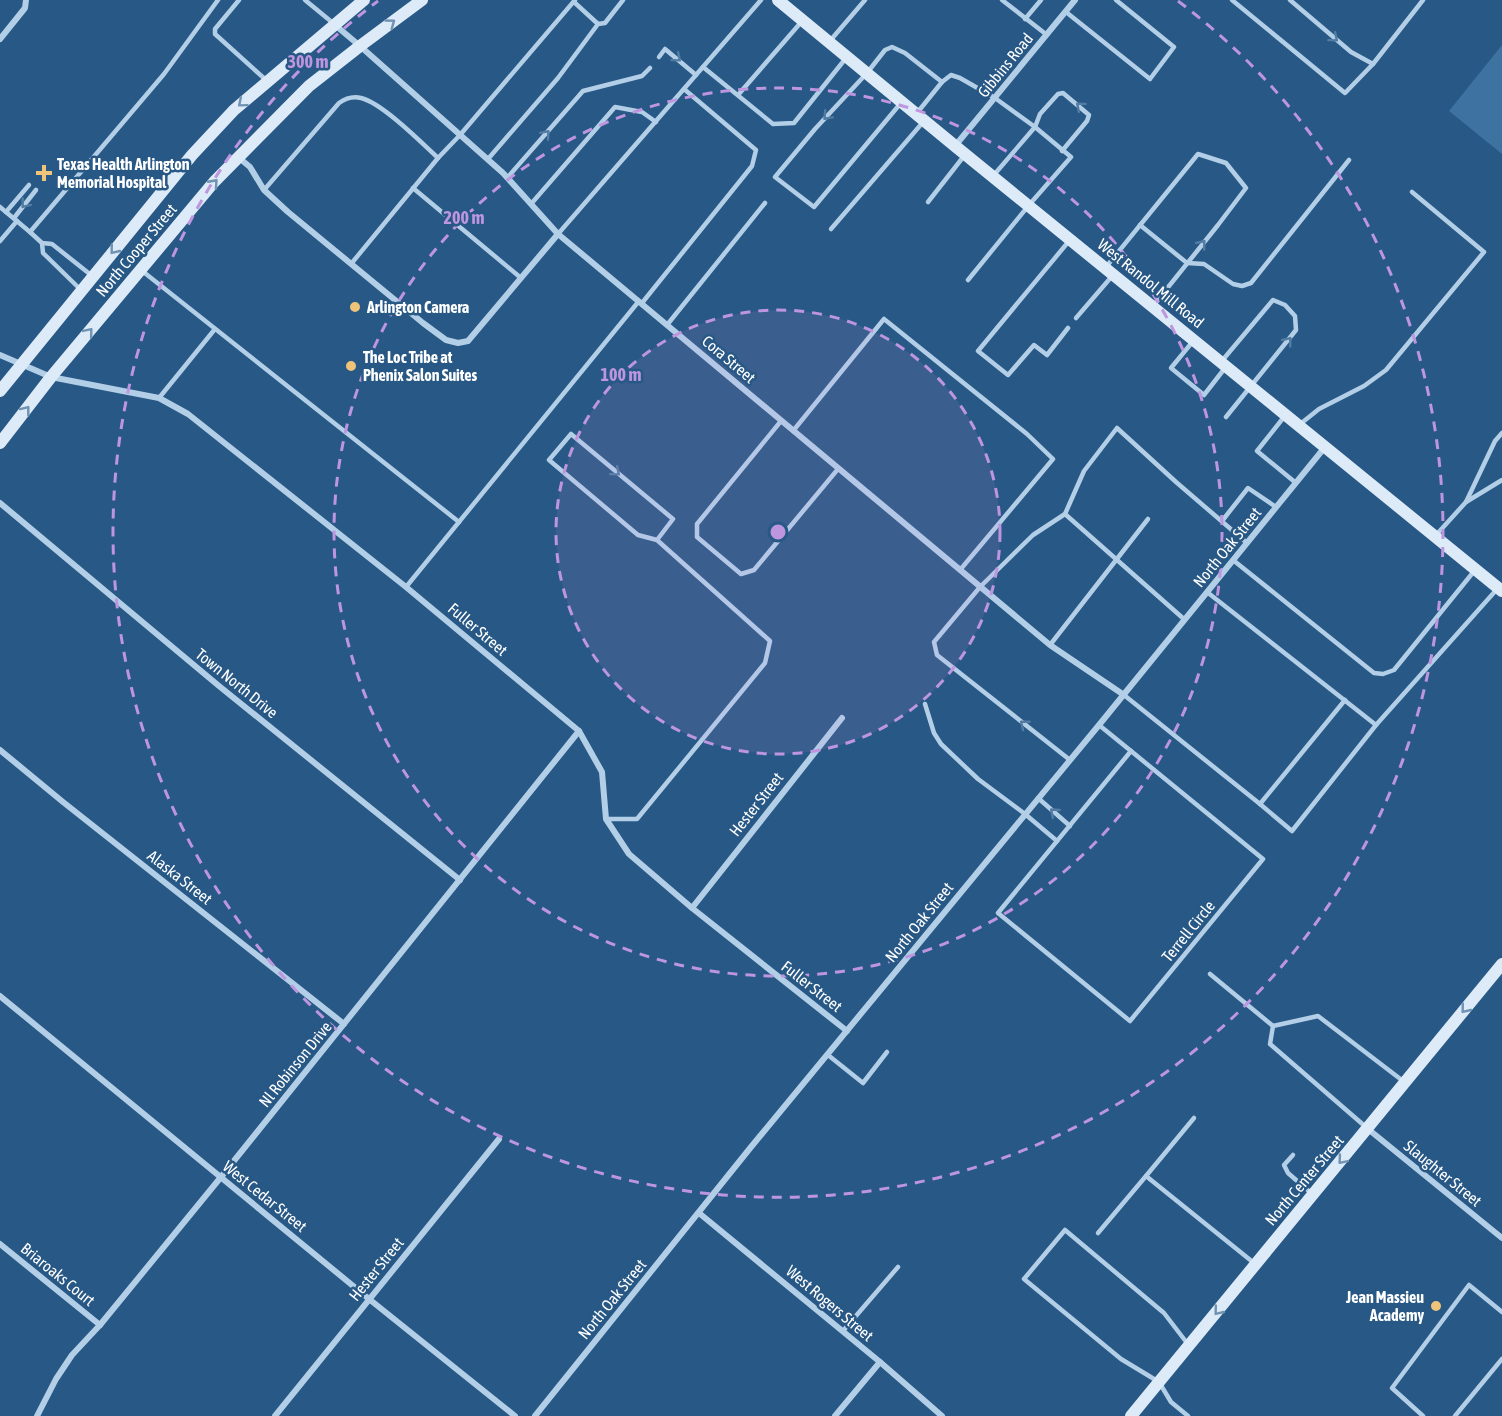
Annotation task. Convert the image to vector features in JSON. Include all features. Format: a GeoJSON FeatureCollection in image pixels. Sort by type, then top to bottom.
{"type":"FeatureCollection","features":[{"type":"Feature","properties":{"kind":"main road","name":"North Cooper Street"},"geometry":{"type":"LineString","coordinates":[[0,391],[192,155],[234,110],[364,0]]}},
{"type":"Feature","properties":{"kind":"main road","name":"North Cooper Street"},"geometry":{"type":"LineString","coordinates":[[0,443],[51,377],[214,182],[309,86],[422,0]]}},
{"type":"Feature","properties":{"kind":"main road","name":"West Randol Mill Road"},"geometry":{"type":"LineString","coordinates":[[778,0],[1475,570],[1501,588]]}},
{"type":"Feature","properties":{"kind":"main road","name":"North Center Street"},"geometry":{"type":"LineString","coordinates":[[1131,1416],[1502,964]]}},
{"type":"Feature","properties":{"kind":"street"},"geometry":{"type":"LineString","coordinates":[[0,39],[25,8],[26,0]]}},
{"type":"Feature","properties":{"kind":"street","name":"Gibbins Road"},"geometry":{"type":"LineString","coordinates":[[960,150],[995,98],[1075,0]]}},
{"type":"Feature","properties":{"kind":"street","name":"Cora Street"},"geometry":{"type":"LineString","coordinates":[[334,25],[360,45],[488,159],[558,234],[1050,645],[1124,695]]}},
{"type":"Feature","properties":{"kind":"street"},"geometry":{"type":"LineString","coordinates":[[238,157],[250,168],[264,190],[351,264],[446,340],[458,344],[468,341],[558,234]]}},
{"type":"Feature","properties":{"kind":"street","name":"Fuller Street"},"geometry":{"type":"LineString","coordinates":[[0,355],[51,377],[159,398],[189,414],[406,587],[579,731],[602,772],[606,819],[629,854],[692,908],[847,1031]]}},
{"type":"Feature","properties":{"kind":"street","name":"North Oak Street"},"geometry":{"type":"LineString","coordinates":[[535,1416],[751,1147],[1124,695],[1325,447]]}},
{"type":"Feature","properties":{"kind":"street","name":"Town North Drive"},"geometry":{"type":"LineString","coordinates":[[0,503],[219,686],[460,880]]}},
{"type":"Feature","properties":{"kind":"street","name":"Hester Street"},"geometry":{"type":"LineString","coordinates":[[692,908],[842,718]]}},
{"type":"Feature","properties":{"kind":"street","name":"Nl Robinson Drive"},"geometry":{"type":"LineString","coordinates":[[37,1416],[56,1379],[72,1355],[100,1325],[221,1177],[579,731]]}},
{"type":"Feature","properties":{"kind":"street","name":"Alaska Street"},"geometry":{"type":"LineString","coordinates":[[0,750],[344,1024]]}},
{"type":"Feature","properties":{"kind":"street","name":"West Cedar Street"},"geometry":{"type":"LineString","coordinates":[[0,996],[515,1416]]}},
{"type":"Feature","properties":{"kind":"street","name":"Slaughter Street"},"geometry":{"type":"LineString","coordinates":[[1368,1129],[1502,1238]]}},
{"type":"Feature","properties":{"kind":"street","name":"Hester Street"},"geometry":{"type":"LineString","coordinates":[[275,1416],[499,1139]]}},
{"type":"Feature","properties":{"kind":"street","name":"West Rogers Street"},"geometry":{"type":"LineString","coordinates":[[699,1213],[942,1416]]}},
{"type":"Feature","properties":{"kind":"street","name":"Briaroaks Court"},"geometry":{"type":"LineString","coordinates":[[0,1244],[100,1325]]}},
{"type":"Feature","properties":{"kind":"street"},"geometry":{"type":"LineString","coordinates":[[835,1416],[880,1362]]}},
{"type":"Feature","properties":{"kind":"lane"},"geometry":{"type":"LineString","coordinates":[[30,232],[164,74],[218,0]]}},
{"type":"Feature","properties":{"kind":"lane"},"geometry":{"type":"LineString","coordinates":[[238,0],[215,29],[215,34],[268,81]]}},
{"type":"Feature","properties":{"kind":"lane"},"geometry":{"type":"LineString","coordinates":[[305,0],[334,25]]}},
{"type":"Feature","properties":{"kind":"lane"},"geometry":{"type":"LineString","coordinates":[[488,159],[558,78],[598,24],[605,23],[623,0]]}},
{"type":"Feature","properties":{"kind":"lane"},"geometry":{"type":"LineString","coordinates":[[558,234],[761,0]]}},
{"type":"Feature","properties":{"kind":"lane"},"geometry":{"type":"LineString","coordinates":[[829,42],[865,0]]}},
{"type":"Feature","properties":{"kind":"lane"},"geometry":{"type":"LineString","coordinates":[[1002,0],[1047,35]]}},
{"type":"Feature","properties":{"kind":"lane"},"geometry":{"type":"LineString","coordinates":[[1025,19],[1041,0]]}},
{"type":"Feature","properties":{"kind":"lane"},"geometry":{"type":"LineString","coordinates":[[1066,12],[1150,79],[1174,47],[1116,0]]}},
{"type":"Feature","properties":{"kind":"lane"},"geometry":{"type":"LineString","coordinates":[[1232,0],[1346,93],[1373,64],[1423,0]]}},
{"type":"Feature","properties":{"kind":"lane"},"geometry":{"type":"LineString","coordinates":[[1290,0],[1351,52],[1373,64]]}},
{"type":"Feature","properties":{"kind":"lane"},"geometry":{"type":"LineString","coordinates":[[351,264],[438,158],[574,1],[598,24]]}},
{"type":"Feature","properties":{"kind":"lane"},"geometry":{"type":"LineString","coordinates":[[738,95],[803,20]]}},
{"type":"Feature","properties":{"kind":"lane"},"geometry":{"type":"LineString","coordinates":[[902,102],[814,207],[775,177],[885,50],[892,47],[905,52],[942,82]]}},
{"type":"Feature","properties":{"kind":"lane"},"geometry":{"type":"LineString","coordinates":[[659,57],[665,49],[696,75]]}},
{"type":"Feature","properties":{"kind":"lane"},"geometry":{"type":"LineString","coordinates":[[703,67],[773,124],[794,123],[847,56]]}},
{"type":"Feature","properties":{"kind":"lane"},"geometry":{"type":"LineString","coordinates":[[507,178],[583,91],[642,76],[650,68]]}},
{"type":"Feature","properties":{"kind":"lane"},"geometry":{"type":"LineString","coordinates":[[831,229],[920,117],[942,82],[951,75],[960,78],[995,98],[1035,127],[1071,158],[968,280]]}},
{"type":"Feature","properties":{"kind":"lane"},"geometry":{"type":"LineString","coordinates":[[406,587],[752,166],[756,150],[684,89]]}},
{"type":"Feature","properties":{"kind":"lane"},"geometry":{"type":"LineString","coordinates":[[993,176],[1035,127],[1040,114],[1058,94],[1063,93],[1089,115],[1087,122],[1062,151]]}},
{"type":"Feature","properties":{"kind":"lane"},"geometry":{"type":"LineString","coordinates":[[264,190],[339,103],[348,97],[362,98],[381,107],[438,158]]}},
{"type":"Feature","properties":{"kind":"lane"},"geometry":{"type":"LineString","coordinates":[[531,204],[615,107],[642,112],[656,122]]}},
{"type":"Feature","properties":{"kind":"lane"},"geometry":{"type":"LineString","coordinates":[[928,202],[960,150]]}},
{"type":"Feature","properties":{"kind":"lane"},"geometry":{"type":"LineString","coordinates":[[1076,318],[1140,225],[1198,154],[1226,163],[1246,188],[1153,306]]}},
{"type":"Feature","properties":{"kind":"lane"},"geometry":{"type":"LineString","coordinates":[[1140,225],[1187,263],[1204,264],[1233,284],[1242,286],[1251,283],[1349,160]]}},
{"type":"Feature","properties":{"kind":"lane"},"geometry":{"type":"LineString","coordinates":[[6,212],[29,184]]}},
{"type":"Feature","properties":{"kind":"lane"},"geometry":{"type":"LineString","coordinates":[[413,188],[521,278]]}},
{"type":"Feature","properties":{"kind":"lane"},"geometry":{"type":"LineString","coordinates":[[0,242],[36,190]]}},
{"type":"Feature","properties":{"kind":"lane"},"geometry":{"type":"LineString","coordinates":[[1299,425],[1319,409],[1364,386],[1386,370],[1484,252],[1412,192]]}},
{"type":"Feature","properties":{"kind":"lane"},"geometry":{"type":"LineString","coordinates":[[667,325],[765,203]]}},
{"type":"Feature","properties":{"kind":"lane"},"geometry":{"type":"LineString","coordinates":[[0,207],[42,243],[52,244],[93,276]]}},
{"type":"Feature","properties":{"kind":"lane"},"geometry":{"type":"LineString","coordinates":[[1068,328],[1047,355],[1034,345],[1008,375],[978,351],[1071,239]]}},
{"type":"Feature","properties":{"kind":"lane"},"geometry":{"type":"LineString","coordinates":[[42,243],[43,253],[82,291]]}},
{"type":"Feature","properties":{"kind":"lane"},"geometry":{"type":"LineString","coordinates":[[141,270],[459,522]]}},
{"type":"Feature","properties":{"kind":"lane"},"geometry":{"type":"LineString","coordinates":[[1194,340],[1172,368],[1204,395],[1224,364],[1273,300],[1285,305],[1296,316],[1296,330],[1226,417]]}},
{"type":"Feature","properties":{"kind":"lane"},"geometry":{"type":"LineString","coordinates":[[793,431],[884,319],[1027,434],[1053,459],[960,570]]}},
{"type":"Feature","properties":{"kind":"lane"},"geometry":{"type":"LineString","coordinates":[[159,398],[215,328]]}},
{"type":"Feature","properties":{"kind":"lane"},"geometry":{"type":"LineString","coordinates":[[1286,415],[1257,451],[1296,483]]}},
{"type":"Feature","properties":{"kind":"lane"},"geometry":{"type":"LineString","coordinates":[[781,421],[697,524],[697,537],[723,559],[741,574],[754,570],[838,469]]}},
{"type":"Feature","properties":{"kind":"lane"},"geometry":{"type":"LineString","coordinates":[[1070,760],[937,655],[934,642],[980,587],[1033,535],[1065,514],[1084,471],[1117,428],[1247,543]]}},
{"type":"Feature","properties":{"kind":"lane"},"geometry":{"type":"LineString","coordinates":[[1466,502],[1495,441],[1502,433]]}},
{"type":"Feature","properties":{"kind":"lane"},"geometry":{"type":"LineString","coordinates":[[606,819],[637,819],[765,663],[770,641],[657,540],[638,535],[549,460],[571,434],[673,519],[657,540]]}},
{"type":"Feature","properties":{"kind":"lane"},"geometry":{"type":"LineString","coordinates":[[1435,536],[1466,502],[1502,480]]}},
{"type":"Feature","properties":{"kind":"lane"},"geometry":{"type":"LineString","coordinates":[[1222,521],[1248,488],[1276,507]]}},
{"type":"Feature","properties":{"kind":"lane"},"geometry":{"type":"LineString","coordinates":[[1065,514],[1185,620]]}},
{"type":"Feature","properties":{"kind":"lane"},"geometry":{"type":"LineString","coordinates":[[1050,645],[1148,519]]}},
{"type":"Feature","properties":{"kind":"lane"},"geometry":{"type":"LineString","coordinates":[[1233,560],[1374,673],[1383,674],[1394,670],[1475,570]]}},
{"type":"Feature","properties":{"kind":"lane"},"geometry":{"type":"LineString","coordinates":[[1124,695],[1292,831],[1376,725],[1501,588]]}},
{"type":"Feature","properties":{"kind":"lane"},"geometry":{"type":"LineString","coordinates":[[1207,592],[1376,725]]}},
{"type":"Feature","properties":{"kind":"lane"},"geometry":{"type":"LineString","coordinates":[[1260,804],[1344,700]]}},
{"type":"Feature","properties":{"kind":"lane"},"geometry":{"type":"LineString","coordinates":[[925,704],[940,744],[978,779],[1057,841]]}},
{"type":"Feature","properties":{"kind":"lane"},"geometry":{"type":"LineString","coordinates":[[1099,725],[1131,751]]}},
{"type":"Feature","properties":{"kind":"lane","name":"Terrell Circle"},"geometry":{"type":"LineString","coordinates":[[1131,751],[1263,860],[1130,1021],[998,913],[1131,751]]}},
{"type":"Feature","properties":{"kind":"lane"},"geometry":{"type":"LineString","coordinates":[[1038,798],[1070,826]]}},
{"type":"Feature","properties":{"kind":"lane"},"geometry":{"type":"LineString","coordinates":[[1210,974],[1273,1026]]}},
{"type":"Feature","properties":{"kind":"lane"},"geometry":{"type":"LineString","coordinates":[[1273,1026],[1318,1016],[1405,1083]]}},
{"type":"Feature","properties":{"kind":"lane"},"geometry":{"type":"LineString","coordinates":[[1273,1026],[1270,1044],[1368,1129]]}},
{"type":"Feature","properties":{"kind":"lane"},"geometry":{"type":"LineString","coordinates":[[828,1055],[863,1083],[887,1052]]}},
{"type":"Feature","properties":{"kind":"lane"},"geometry":{"type":"LineString","coordinates":[[1098,1233],[1194,1118]]}},
{"type":"Feature","properties":{"kind":"lane"},"geometry":{"type":"LineString","coordinates":[[1293,1155],[1284,1165],[1288,1173],[1313,1195]]}},
{"type":"Feature","properties":{"kind":"lane"},"geometry":{"type":"LineString","coordinates":[[1146,1176],[1256,1265]]}},
{"type":"Feature","properties":{"kind":"lane"},"geometry":{"type":"LineString","coordinates":[[1188,1416],[1171,1402],[1159,1382],[1121,1359],[1024,1279],[1065,1230],[1164,1313],[1189,1346]]}},
{"type":"Feature","properties":{"kind":"lane"},"geometry":{"type":"LineString","coordinates":[[843,1331],[897,1267]]}},
{"type":"Feature","properties":{"kind":"lane"},"geometry":{"type":"LineString","coordinates":[[1423,1416],[1392,1388],[1468,1285],[1502,1312]]}},
{"type":"Feature","properties":{"kind":"lane"},"geometry":{"type":"LineString","coordinates":[[1455,1416],[1502,1359]]}},
{"type":"Feature","properties":{"kind":"shaded area"},"geometry":{"type":"Polygon","coordinates":[[[1502,45],[1502,154],[1449,111],[1502,45]]]}},
{"type":"Feature","properties":{"kind":"place","name":"Texas Health Arlington Memorial Hospital"},"geometry":{"type":"Point","coordinates":[44,173]}},
{"type":"Feature","properties":{"kind":"place","name":"Arlington Camera"},"geometry":{"type":"Point","coordinates":[355,307]}},
{"type":"Feature","properties":{"kind":"place","name":"The Loc Tribe at Phenix Salon Suites"},"geometry":{"type":"Point","coordinates":[351,366]}},
{"type":"Feature","properties":{"kind":"place","name":"Jean Massieu Academy"},"geometry":{"type":"Point","coordinates":[1436,1306]}}]}
